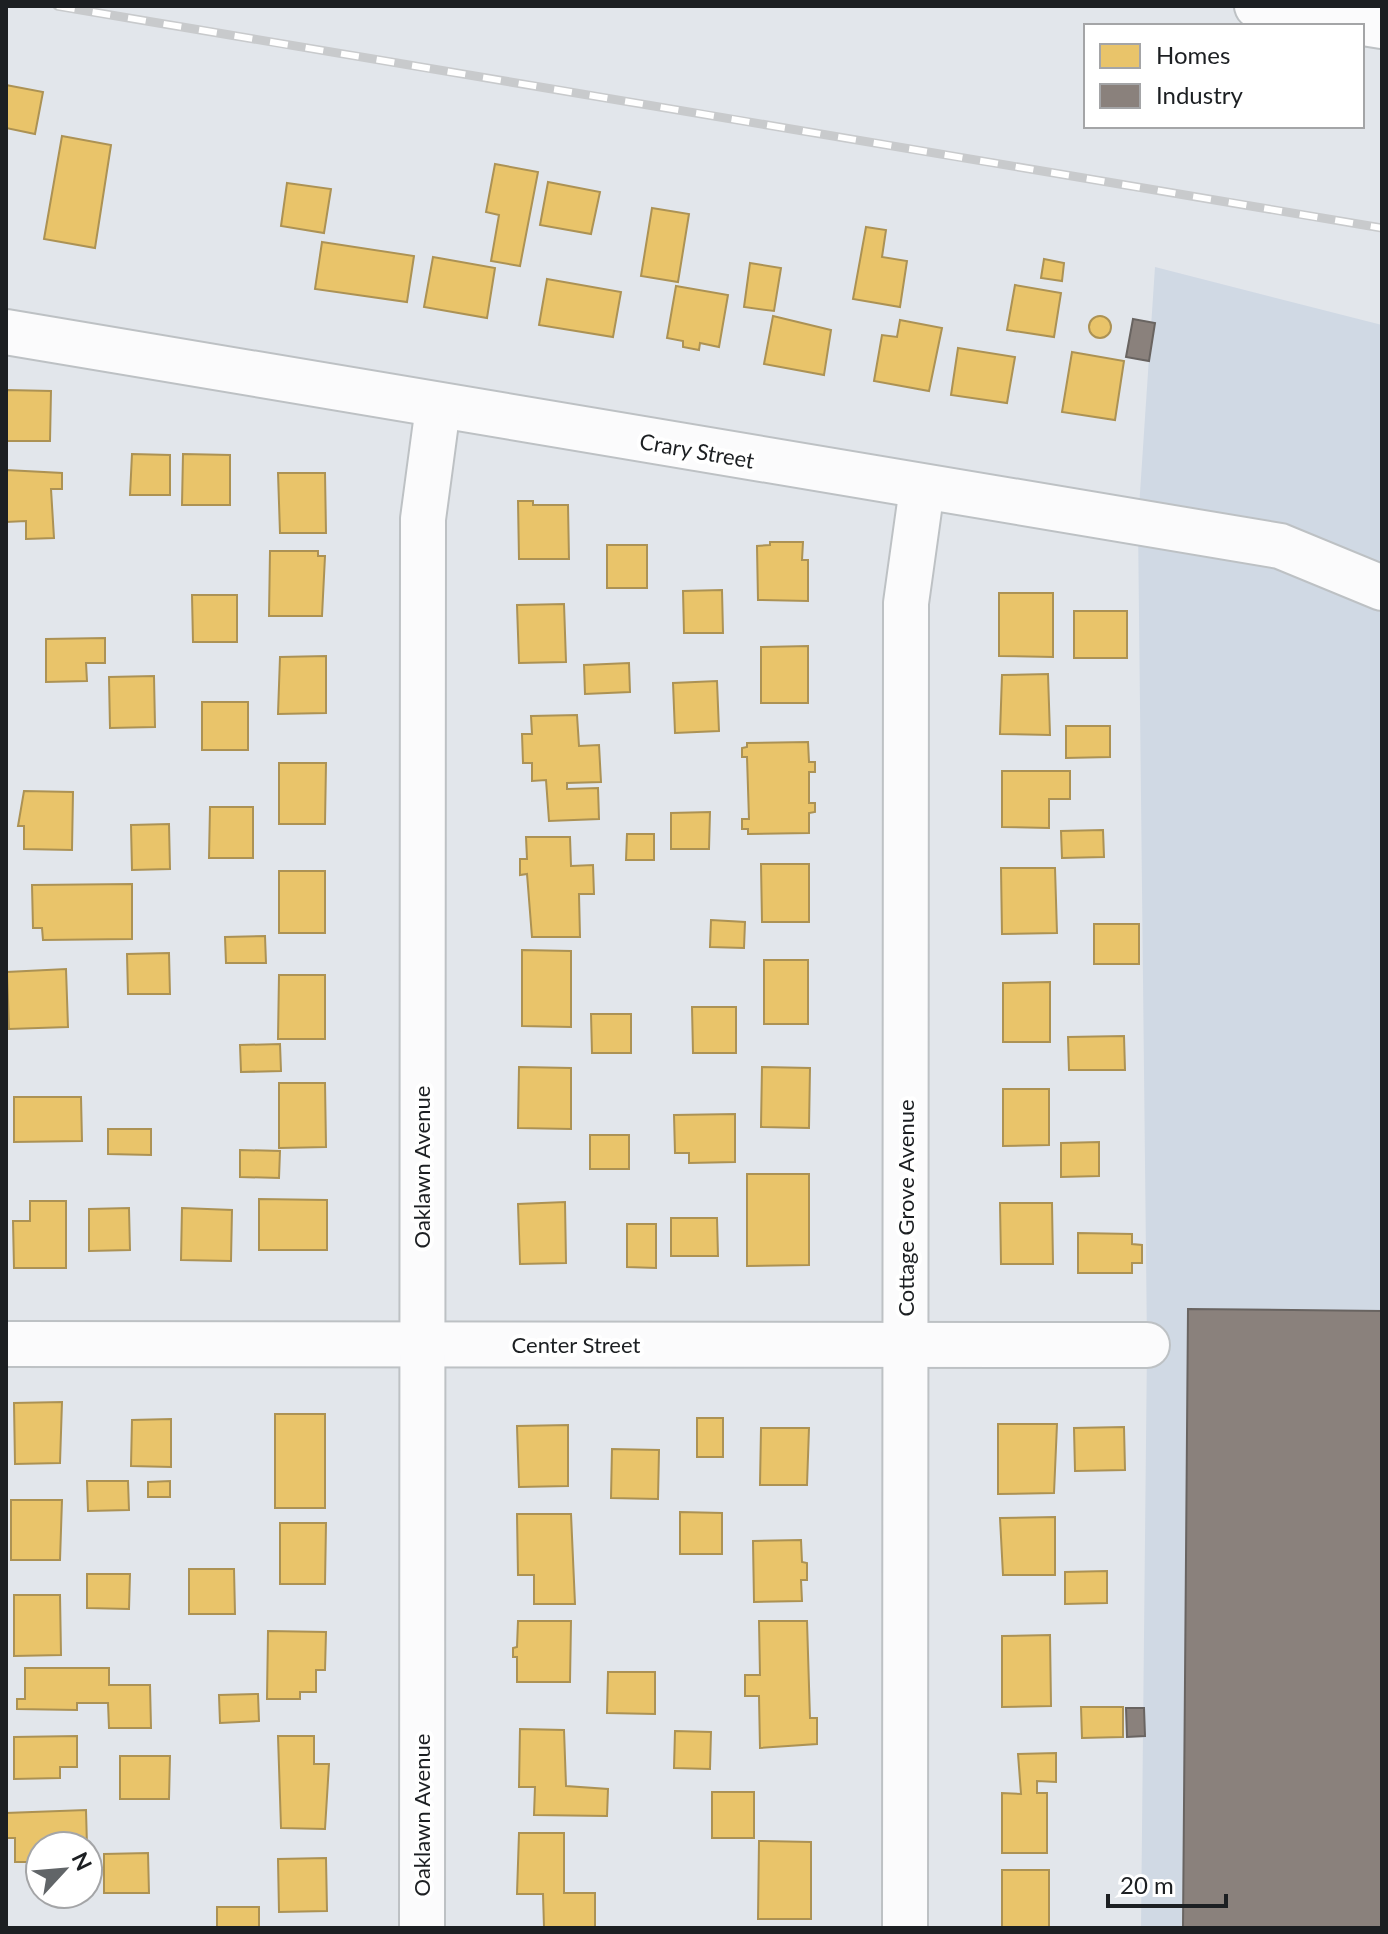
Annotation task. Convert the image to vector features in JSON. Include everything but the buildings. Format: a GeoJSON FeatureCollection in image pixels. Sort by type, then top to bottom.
{"type":"FeatureCollection","features":[{"type":"Feature","properties":{"kind":"street"},"geometry":{"type":"LineString","coordinates":[[1257,6],[1382,26]]}},
{"type":"Feature","properties":{"kind":"street","name":"Crary Street"},"geometry":{"type":"LineString","coordinates":[[6,332],[438,407],[1280,546],[1382,588]]}},
{"type":"Feature","properties":{"kind":"street","name":"Oaklawn Avenue"},"geometry":{"type":"LineString","coordinates":[[422,1928],[423,519],[438,407]]}},
{"type":"Feature","properties":{"kind":"street","name":"Cottage Grove Avenue"},"geometry":{"type":"LineString","coordinates":[[905,1928],[906,603],[922,488]]}},
{"type":"Feature","properties":{"kind":"street","name":"Center Street"},"geometry":{"type":"LineString","coordinates":[[6,1344],[1147,1345]]}},
{"type":"Feature","properties":{"kind":"shaded area"},"geometry":{"type":"Polygon","coordinates":[[[1155,267],[1382,325],[1382,1928],[1141,1928],[1147,1345],[1138,523],[1155,267]]]}},
{"type":"Feature","properties":{"kind":"railway"},"geometry":{"type":"LineString","coordinates":[[57,6],[1382,228]]}}]}
